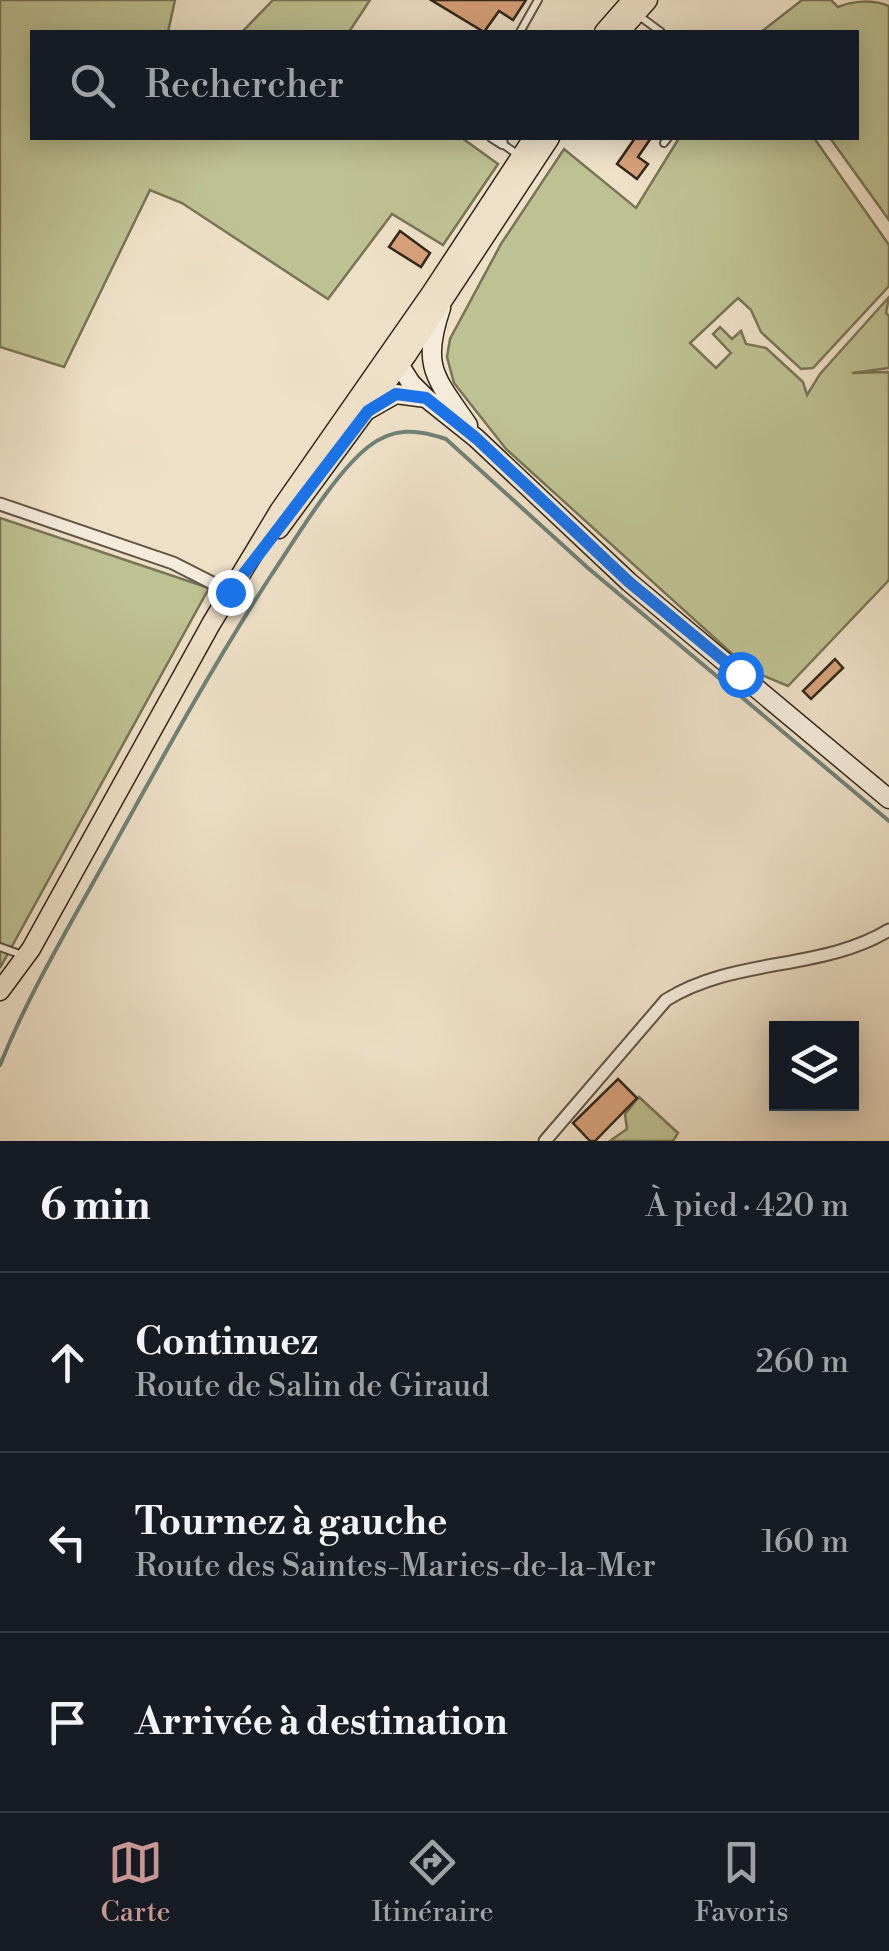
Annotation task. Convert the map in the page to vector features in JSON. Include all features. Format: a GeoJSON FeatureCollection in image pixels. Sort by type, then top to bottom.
{"type":"FeatureCollection","features":[{"type":"Feature","properties":{"kind":"main road"},"geometry":{"type":"LineString","coordinates":[[606,30],[631,4]]}},
{"type":"Feature","properties":{"kind":"main road"},"geometry":{"type":"LineString","coordinates":[[621,30],[631,4]]}},
{"type":"Feature","properties":{"kind":"main road"},"geometry":{"type":"LineString","coordinates":[[527,161],[532,140]]}},
{"type":"Feature","properties":{"kind":"main road"},"geometry":{"type":"LineString","coordinates":[[246,567],[290,517],[368,411],[527,161],[548,140]]}},
{"type":"Feature","properties":{"kind":"main road"},"geometry":{"type":"LineString","coordinates":[[434,374],[430,352],[437,297]]}},
{"type":"Feature","properties":{"kind":"main road"},"geometry":{"type":"LineString","coordinates":[[399,357],[422,362],[434,374],[476,438]]}},
{"type":"Feature","properties":{"kind":"main road"},"geometry":{"type":"LineString","coordinates":[[399,357],[426,398],[476,438],[629,582],[889,799]]}},
{"type":"Feature","properties":{"kind":"main road"},"geometry":{"type":"LineString","coordinates":[[0,1005],[279,511],[399,357]]}},
{"type":"Feature","properties":{"kind":"main road"},"geometry":{"type":"LineString","coordinates":[[368,411],[396,394],[426,398]]}},
{"type":"Feature","properties":{"kind":"main road"},"geometry":{"type":"LineString","coordinates":[[0,991],[24,960]]}},
{"type":"Feature","properties":{"kind":"street"},"geometry":{"type":"LineString","coordinates":[[0,504],[158,557],[230,592]]}},
{"type":"Feature","properties":{"kind":"street"},"geometry":{"type":"LineString","coordinates":[[545,1141],[666,1000],[688,986],[770,964],[863,946],[889,930]]}},
{"type":"Feature","properties":{"kind":"lane"},"geometry":{"type":"LineString","coordinates":[[521,30],[538,0]]}},
{"type":"Feature","properties":{"kind":"lane"},"geometry":{"type":"LineString","coordinates":[[631,4],[659,30]]}},
{"type":"Feature","properties":{"kind":"lane"},"geometry":{"type":"LineString","coordinates":[[503,141],[527,161]]}},
{"type":"Feature","properties":{"kind":"lane"},"geometry":{"type":"LineString","coordinates":[[0,947],[24,960]]}},
{"type":"Feature","properties":{"kind":"green space"},"geometry":{"type":"Polygon","coordinates":[[[0,0],[175,0],[168,30],[30,30],[30,140],[465,140],[498,164],[443,245],[392,214],[328,299],[182,203],[150,190],[64,367],[0,347],[0,0]]]}},
{"type":"Feature","properties":{"kind":"green space"},"geometry":{"type":"Polygon","coordinates":[[[273,0],[370,0],[350,30],[244,30],[273,0]]]}},
{"type":"Feature","properties":{"kind":"green space"},"geometry":{"type":"Polygon","coordinates":[[[802,0],[831,0],[838,7],[864,2],[889,6],[889,220],[831,140],[859,140],[859,30],[764,30],[802,0]]]}},
{"type":"Feature","properties":{"kind":"green space"},"geometry":{"type":"Polygon","coordinates":[[[678,140],[815,140],[889,245],[889,286],[813,368],[801,369],[761,332],[751,310],[738,298],[690,343],[716,368],[731,353],[713,334],[720,327],[732,339],[741,331],[746,344],[766,348],[803,382],[807,395],[820,374],[889,297],[889,368],[852,373],[889,372],[889,580],[788,686],[750,670],[506,449],[454,383],[447,357],[450,339],[501,244],[564,149],[636,208],[678,140]]]}},
{"type":"Feature","properties":{"kind":"green space"},"geometry":{"type":"Polygon","coordinates":[[[0,518],[209,588],[0,968],[0,518]]]}},
{"type":"Feature","properties":{"kind":"green space"},"geometry":{"type":"Polygon","coordinates":[[[639,1097],[678,1133],[673,1141],[610,1141],[627,1129],[625,1114],[639,1097]]]}},
{"type":"Feature","properties":{"kind":"building"},"geometry":{"type":"Polygon","coordinates":[[[431,0],[526,0],[513,20],[499,11],[485,30],[431,0]]]}},
{"type":"Feature","properties":{"kind":"building"},"geometry":{"type":"Polygon","coordinates":[[[634,140],[650,140],[638,157],[648,164],[637,179],[617,164],[634,140]]]}},
{"type":"Feature","properties":{"kind":"building"},"geometry":{"type":"Polygon","coordinates":[[[400,231],[430,253],[421,267],[389,247],[400,231]]]}},
{"type":"Feature","properties":{"kind":"building"},"geometry":{"type":"Polygon","coordinates":[[[835,659],[843,668],[811,699],[803,691],[835,659]]]}},
{"type":"Feature","properties":{"kind":"building"},"geometry":{"type":"Polygon","coordinates":[[[618,1079],[637,1098],[595,1141],[590,1141],[573,1123],[618,1079]]]}},
{"type":"Feature","properties":{"kind":"waterway"},"geometry":{"type":"LineString","coordinates":[[0,1065],[65,933],[250,608],[342,473],[368,447],[396,433],[425,433],[446,439],[588,568],[889,821]]}},
{"type":"Feature","properties":{"kind":"route"},"geometry":{"type":"LineString","coordinates":[[230,592],[368,411],[386,398],[406,394],[426,398],[476,438],[629,582],[740,674]]}}]}
